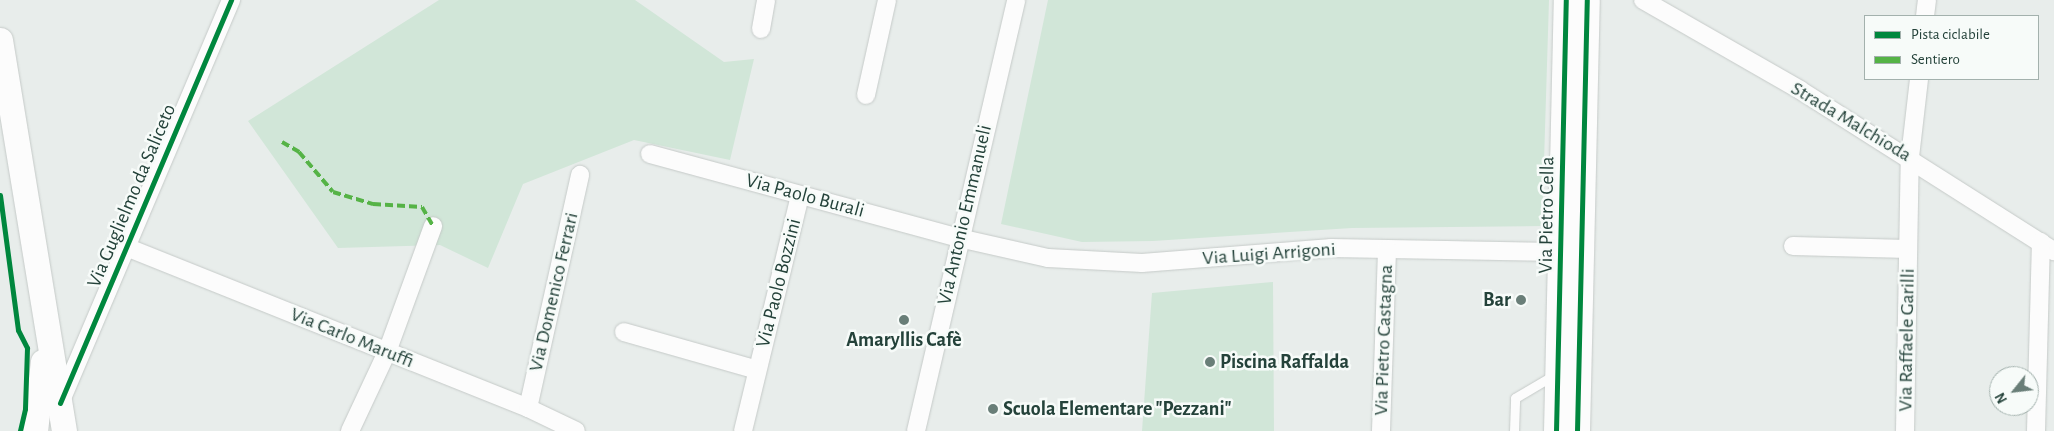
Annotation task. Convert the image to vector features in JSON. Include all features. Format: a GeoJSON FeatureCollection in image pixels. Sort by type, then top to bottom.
{"type":"FeatureCollection","features":[{"type":"Feature","properties":{"kind":"main road","name":"Via Pietro Cella"},"geometry":{"type":"LineString","coordinates":[[1566,0],[1577,431]]}},
{"type":"Feature","properties":{"kind":"main road","name":"Via Pietro Cella"},"geometry":{"type":"LineString","coordinates":[[1556,431],[1556,374],[1571,252],[1587,0]]}},
{"type":"Feature","properties":{"kind":"main road"},"geometry":{"type":"LineString","coordinates":[[0,40],[64,431]]}},
{"type":"Feature","properties":{"kind":"main road"},"geometry":{"type":"LineString","coordinates":[[35,431],[42,388],[46,316]]}},
{"type":"Feature","properties":{"kind":"street","name":"Via Guglielmo da Saliceto"},"geometry":{"type":"LineString","coordinates":[[60,403],[231,0]]}},
{"type":"Feature","properties":{"kind":"street"},"geometry":{"type":"LineString","coordinates":[[761,29],[766,0]]}},
{"type":"Feature","properties":{"kind":"street"},"geometry":{"type":"LineString","coordinates":[[866,95],[887,0]]}},
{"type":"Feature","properties":{"kind":"street","name":"Via Antonio Emmanueli"},"geometry":{"type":"LineString","coordinates":[[916,431],[959,238],[1016,0]]}},
{"type":"Feature","properties":{"kind":"street","name":"Strada Malchioda"},"geometry":{"type":"LineString","coordinates":[[1643,0],[1910,157],[2047,246]]}},
{"type":"Feature","properties":{"kind":"street"},"geometry":{"type":"LineString","coordinates":[[1922,0],[1927,0],[1925,15]]}},
{"type":"Feature","properties":{"kind":"street","name":"Via Raffaele Garilli"},"geometry":{"type":"LineString","coordinates":[[1905,431],[1910,157],[1918,80]]}},
{"type":"Feature","properties":{"kind":"street","name":"Via Paolo Burali"},"geometry":{"type":"LineString","coordinates":[[650,154],[959,238]]}},
{"type":"Feature","properties":{"kind":"street","name":"Via Domenico Ferrari"},"geometry":{"type":"LineString","coordinates":[[528,408],[580,175]]}},
{"type":"Feature","properties":{"kind":"street","name":"Via Paolo Bozzini"},"geometry":{"type":"LineString","coordinates":[[743,431],[800,196]]}},
{"type":"Feature","properties":{"kind":"street"},"geometry":{"type":"LineString","coordinates":[[350,431],[388,352],[433,226]]}},
{"type":"Feature","properties":{"kind":"street","name":"Via Luigi Arrigoni"},"geometry":{"type":"LineString","coordinates":[[959,238],[1048,258],[1142,263],[1331,248],[1571,252]]}},
{"type":"Feature","properties":{"kind":"street","name":"Via Raffaele Garilli"},"geometry":{"type":"LineString","coordinates":[[1793,246],[1908,249]]}},
{"type":"Feature","properties":{"kind":"street"},"geometry":{"type":"LineString","coordinates":[[2036,431],[2047,246]]}},
{"type":"Feature","properties":{"kind":"street","name":"Via Carlo Maruffi"},"geometry":{"type":"LineString","coordinates":[[126,247],[528,408],[576,431]]}},
{"type":"Feature","properties":{"kind":"street","name":"Via Pietro Castagna"},"geometry":{"type":"LineString","coordinates":[[1381,431],[1387,249]]}},
{"type":"Feature","properties":{"kind":"street","name":"Via Paolo Bozzini"},"geometry":{"type":"LineString","coordinates":[[624,332],[758,370]]}},
{"type":"Feature","properties":{"kind":"lane"},"geometry":{"type":"LineString","coordinates":[[1514,431],[1515,398],[1556,374]]}},
{"type":"Feature","properties":{"kind":"green space"},"geometry":{"type":"Polygon","coordinates":[[[439,0],[635,0],[724,62],[754,59],[730,160],[634,140],[523,184],[488,268],[440,245],[338,248],[248,121],[439,0]]]}},
{"type":"Feature","properties":{"kind":"green space"},"geometry":{"type":"Polygon","coordinates":[[[1048,0],[1549,0],[1542,226],[1352,228],[1153,241],[1082,242],[1001,224],[1048,0]]]}},
{"type":"Feature","properties":{"kind":"green space","name":"Piscina Raffalda"},"geometry":{"type":"Polygon","coordinates":[[[1273,282],[1274,431],[1142,431],[1152,293],[1273,282]]]}},
{"type":"Feature","properties":{"kind":"marked path"},"geometry":{"type":"LineString","coordinates":[[282,142],[299,152],[333,192],[373,204],[422,207],[433,226]]}},
{"type":"Feature","properties":{"kind":"cycle path"},"geometry":{"type":"LineString","coordinates":[[60,403],[231,0]]}},
{"type":"Feature","properties":{"kind":"cycle path"},"geometry":{"type":"LineString","coordinates":[[1556,431],[1566,0]]}},
{"type":"Feature","properties":{"kind":"cycle path"},"geometry":{"type":"LineString","coordinates":[[1577,431],[1587,0]]}},
{"type":"Feature","properties":{"kind":"cycle path"},"geometry":{"type":"LineString","coordinates":[[0,195],[18,330],[27,348],[25,409],[20,431]]}},
{"type":"Feature","properties":{"kind":"place","name":"Bar"},"geometry":{"type":"Point","coordinates":[1521,300]}},
{"type":"Feature","properties":{"kind":"place","name":"Amaryllis Cafè"},"geometry":{"type":"Point","coordinates":[904,320]}},
{"type":"Feature","properties":{"kind":"place","name":"Piscina Raffalda"},"geometry":{"type":"Point","coordinates":[1210,362]}},
{"type":"Feature","properties":{"kind":"place","name":"Scuola Elementare \"Pezzani\""},"geometry":{"type":"Point","coordinates":[993,409]}}]}
